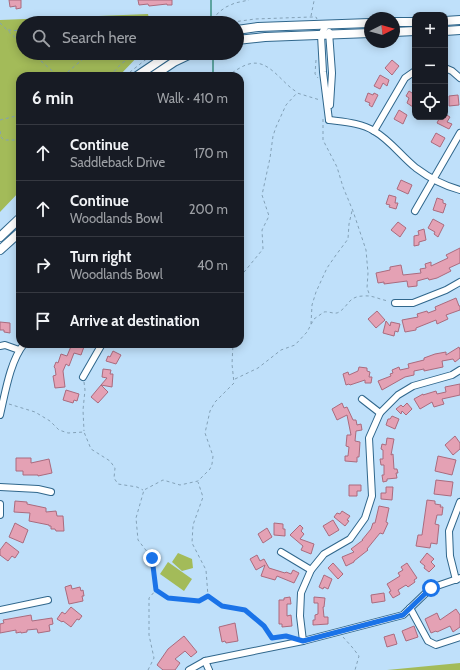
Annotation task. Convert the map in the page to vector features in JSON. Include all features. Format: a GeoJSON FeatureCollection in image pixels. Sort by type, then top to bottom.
{"type":"FeatureCollection","features":[{"type":"Feature","properties":{"kind":"street"},"geometry":{"type":"LineString","coordinates":[[448,21],[460,20]]}},
{"type":"Feature","properties":{"kind":"street"},"geometry":{"type":"LineString","coordinates":[[400,22],[412,22]]}},
{"type":"Feature","properties":{"kind":"street"},"geometry":{"type":"LineString","coordinates":[[244,29],[364,23]]}},
{"type":"Feature","properties":{"kind":"street"},"geometry":{"type":"LineString","coordinates":[[326,25],[330,35],[332,73],[326,119]]}},
{"type":"Feature","properties":{"kind":"street"},"geometry":{"type":"LineString","coordinates":[[326,25],[321,35],[326,119]]}},
{"type":"Feature","properties":{"kind":"street"},"geometry":{"type":"LineString","coordinates":[[448,31],[460,30]]}},
{"type":"Feature","properties":{"kind":"street"},"geometry":{"type":"LineString","coordinates":[[400,32],[412,31]]}},
{"type":"Feature","properties":{"kind":"street"},"geometry":{"type":"LineString","coordinates":[[244,39],[264,37],[364,33]]}},
{"type":"Feature","properties":{"kind":"street"},"geometry":{"type":"LineString","coordinates":[[144,72],[161,60]]}},
{"type":"Feature","properties":{"kind":"street"},"geometry":{"type":"LineString","coordinates":[[159,72],[178,60]]}},
{"type":"Feature","properties":{"kind":"street"},"geometry":{"type":"LineString","coordinates":[[448,69],[460,78]]}},
{"type":"Feature","properties":{"kind":"street"},"geometry":{"type":"LineString","coordinates":[[374,131],[405,78],[412,73]]}},
{"type":"Feature","properties":{"kind":"street"},"geometry":{"type":"LineString","coordinates":[[326,119],[352,123],[374,131],[396,148],[416,168],[433,179],[460,190]]}},
{"type":"Feature","properties":{"kind":"street"},"geometry":{"type":"LineString","coordinates":[[415,211],[460,133]]}},
{"type":"Feature","properties":{"kind":"street"},"geometry":{"type":"LineString","coordinates":[[0,237],[16,222]]}},
{"type":"Feature","properties":{"kind":"street"},"geometry":{"type":"LineString","coordinates":[[0,250],[16,236]]}},
{"type":"Feature","properties":{"kind":"street"},"geometry":{"type":"LineString","coordinates":[[395,303],[413,303],[446,290],[460,282]]}},
{"type":"Feature","properties":{"kind":"street"},"geometry":{"type":"LineString","coordinates":[[0,346],[5,345],[19,350],[10,376],[0,416]]}},
{"type":"Feature","properties":{"kind":"street"},"geometry":{"type":"LineString","coordinates":[[83,378],[100,348]]}},
{"type":"Feature","properties":{"kind":"street"},"geometry":{"type":"LineString","coordinates":[[303,641],[300,616],[301,593],[311,570],[324,554],[350,539],[365,518],[372,496],[369,438],[380,413],[398,395],[413,386],[452,375],[460,370]]}},
{"type":"Feature","properties":{"kind":"street"},"geometry":{"type":"LineString","coordinates":[[362,399],[380,413]]}},
{"type":"Feature","properties":{"kind":"street"},"geometry":{"type":"LineString","coordinates":[[0,487],[38,489],[51,492]]}},
{"type":"Feature","properties":{"kind":"street"},"geometry":{"type":"LineString","coordinates":[[189,670],[205,661],[338,633],[403,615],[431,588],[458,579],[450,556],[449,531],[460,502]]}},
{"type":"Feature","properties":{"kind":"street"},"geometry":{"type":"LineString","coordinates":[[0,504],[0,515]]}},
{"type":"Feature","properties":{"kind":"street"},"geometry":{"type":"LineString","coordinates":[[281,552],[311,570]]}},
{"type":"Feature","properties":{"kind":"street"},"geometry":{"type":"LineString","coordinates":[[0,610],[48,600]]}},
{"type":"Feature","properties":{"kind":"street"},"geometry":{"type":"LineString","coordinates":[[410,608],[428,641],[436,645],[460,637]]}},
{"type":"Feature","properties":{"kind":"street"},"geometry":{"type":"LineString","coordinates":[[205,661],[209,670]]}},
{"type":"Feature","properties":{"kind":"path"},"geometry":{"type":"LineString","coordinates":[[216,16],[226,7],[235,3],[249,0]]}},
{"type":"Feature","properties":{"kind":"path"},"geometry":{"type":"LineString","coordinates":[[244,21],[311,17],[313,0]]}},
{"type":"Feature","properties":{"kind":"path"},"geometry":{"type":"LineString","coordinates":[[0,23],[16,38]]}},
{"type":"Feature","properties":{"kind":"path"},"geometry":{"type":"LineString","coordinates":[[7,30],[16,31]]}},
{"type":"Feature","properties":{"kind":"path"},"geometry":{"type":"LineString","coordinates":[[40,60],[53,72]]}},
{"type":"Feature","properties":{"kind":"path"},"geometry":{"type":"LineString","coordinates":[[68,72],[82,60]]}},
{"type":"Feature","properties":{"kind":"path"},"geometry":{"type":"LineString","coordinates":[[114,72],[126,60]]}},
{"type":"Feature","properties":{"kind":"path"},"geometry":{"type":"LineString","coordinates":[[130,72],[145,60]]}},
{"type":"Feature","properties":{"kind":"path"},"geometry":{"type":"LineString","coordinates":[[234,72],[248,64],[256,63],[267,66],[288,87],[297,93],[321,101]]}},
{"type":"Feature","properties":{"kind":"path"},"geometry":{"type":"LineString","coordinates":[[244,272],[263,249],[262,230],[269,216],[263,200],[262,191],[270,158],[273,136],[281,113],[297,93]]}},
{"type":"Feature","properties":{"kind":"path"},"geometry":{"type":"LineString","coordinates":[[0,120],[16,116]]}},
{"type":"Feature","properties":{"kind":"path"},"geometry":{"type":"LineString","coordinates":[[326,119],[323,140],[335,164],[353,210],[366,250],[368,274],[367,288],[370,296]]}},
{"type":"Feature","properties":{"kind":"path"},"geometry":{"type":"LineString","coordinates":[[0,131],[4,140],[16,141]]}},
{"type":"Feature","properties":{"kind":"path"},"geometry":{"type":"LineString","coordinates":[[311,325],[312,305],[316,292],[327,268],[348,239],[349,224],[353,210]]}},
{"type":"Feature","properties":{"kind":"path"},"geometry":{"type":"LineString","coordinates":[[234,380],[262,365],[281,350],[295,345],[308,332],[314,319],[324,312],[337,313],[354,298],[362,296],[370,296],[395,303]]}},
{"type":"Feature","properties":{"kind":"path"},"geometry":{"type":"LineString","coordinates":[[148,670],[154,658],[149,635],[149,598],[156,590],[152,558],[138,540],[136,518],[144,490],[163,480],[180,485],[198,481],[210,469],[213,456],[206,433],[212,406],[232,387],[234,383],[232,348]]}},
{"type":"Feature","properties":{"kind":"path"},"geometry":{"type":"LineString","coordinates":[[83,378],[85,390],[83,410],[84,432],[91,449],[110,461],[114,468],[114,478],[118,484],[137,487],[144,490]]}},
{"type":"Feature","properties":{"kind":"path"},"geometry":{"type":"LineString","coordinates":[[3,402],[35,412],[50,421],[59,430],[68,433],[84,432]]}},
{"type":"Feature","properties":{"kind":"path"},"geometry":{"type":"LineString","coordinates":[[198,481],[202,497],[193,525],[192,543],[206,570],[208,596]]}},
{"type":"Feature","properties":{"kind":"path"},"geometry":{"type":"LineString","coordinates":[[156,590],[168,598],[199,601],[208,596]]}},
{"type":"Feature","properties":{"kind":"path"},"geometry":{"type":"LineString","coordinates":[[208,596],[222,606],[245,610],[264,626],[272,638],[286,636],[292,637]]}},
{"type":"Feature","properties":{"kind":"path"},"geometry":{"type":"LineString","coordinates":[[338,633],[359,656],[355,670]]}},
{"type":"Feature","properties":{"kind":"green space"},"geometry":{"type":"Polygon","coordinates":[[[148,14],[148,16],[99,16],[148,14]]]}},
{"type":"Feature","properties":{"kind":"green space"},"geometry":{"type":"Polygon","coordinates":[[[16,19],[16,60],[134,60],[123,72],[16,72],[16,195],[0,212],[0,20],[16,19]]]}},
{"type":"Feature","properties":{"kind":"green space"},"geometry":{"type":"Polygon","coordinates":[[[178,553],[192,559],[193,568],[182,571],[172,562],[178,553]]]}},
{"type":"Feature","properties":{"kind":"green space"},"geometry":{"type":"Polygon","coordinates":[[[168,562],[192,579],[184,591],[160,574],[168,562]]]}},
{"type":"Feature","properties":{"kind":"green space"},"geometry":{"type":"Polygon","coordinates":[[[460,663],[460,670],[387,670],[460,663]]]}},
{"type":"Feature","properties":{"kind":"building"},"geometry":{"type":"Polygon","coordinates":[[[9,0],[21,0],[21,8],[16,9],[16,6],[10,7],[9,0]]]}},
{"type":"Feature","properties":{"kind":"building"},"geometry":{"type":"Polygon","coordinates":[[[138,0],[172,0],[172,5],[139,5],[138,0]]]}},
{"type":"Feature","properties":{"kind":"building"},"geometry":{"type":"Polygon","coordinates":[[[392,60],[399,66],[392,75],[385,68],[392,60]]]}},
{"type":"Feature","properties":{"kind":"building"},"geometry":{"type":"Polygon","coordinates":[[[380,75],[389,80],[387,86],[383,83],[380,89],[374,86],[380,75]]]}},
{"type":"Feature","properties":{"kind":"building"},"geometry":{"type":"Polygon","coordinates":[[[409,91],[412,93],[412,106],[407,103],[409,98],[406,96],[409,91]]]}},
{"type":"Feature","properties":{"kind":"building"},"geometry":{"type":"Polygon","coordinates":[[[368,93],[378,95],[372,107],[369,105],[370,103],[365,101],[368,93]]]}},
{"type":"Feature","properties":{"kind":"building"},"geometry":{"type":"Polygon","coordinates":[[[458,95],[459,105],[449,106],[449,96],[458,95]]]}},
{"type":"Feature","properties":{"kind":"building"},"geometry":{"type":"Polygon","coordinates":[[[399,110],[407,115],[403,124],[394,119],[399,110]]]}},
{"type":"Feature","properties":{"kind":"building"},"geometry":{"type":"Polygon","coordinates":[[[448,116],[450,117],[447,122],[452,124],[449,129],[437,123],[438,120],[448,120],[448,116]]]}},
{"type":"Feature","properties":{"kind":"building"},"geometry":{"type":"Polygon","coordinates":[[[436,133],[445,138],[440,147],[431,142],[436,133]]]}},
{"type":"Feature","properties":{"kind":"building"},"geometry":{"type":"Polygon","coordinates":[[[401,180],[412,185],[408,194],[397,189],[401,180]]]}},
{"type":"Feature","properties":{"kind":"building"},"geometry":{"type":"Polygon","coordinates":[[[389,195],[396,197],[395,203],[398,203],[396,209],[389,207],[390,205],[386,204],[389,195]]]}},
{"type":"Feature","properties":{"kind":"building"},"geometry":{"type":"Polygon","coordinates":[[[437,198],[443,200],[443,203],[446,204],[443,213],[433,210],[437,198]]]}},
{"type":"Feature","properties":{"kind":"building"},"geometry":{"type":"Polygon","coordinates":[[[433,219],[444,225],[438,237],[434,234],[435,232],[428,228],[433,219]]]}},
{"type":"Feature","properties":{"kind":"building"},"geometry":{"type":"Polygon","coordinates":[[[398,222],[406,228],[400,237],[391,230],[398,222]]]}},
{"type":"Feature","properties":{"kind":"building"},"geometry":{"type":"Polygon","coordinates":[[[424,229],[426,240],[419,242],[419,245],[414,246],[414,236],[419,235],[418,231],[424,229]]]}},
{"type":"Feature","properties":{"kind":"building"},"geometry":{"type":"Polygon","coordinates":[[[460,248],[460,263],[449,268],[451,271],[437,278],[429,280],[428,278],[417,281],[417,286],[408,287],[407,281],[384,284],[384,282],[378,283],[376,273],[390,270],[390,267],[401,265],[403,275],[421,273],[420,269],[426,268],[425,264],[431,262],[431,266],[448,258],[446,255],[460,248]]]}},
{"type":"Feature","properties":{"kind":"building"},"geometry":{"type":"Polygon","coordinates":[[[456,298],[460,306],[460,310],[446,315],[448,319],[437,324],[436,320],[416,328],[416,330],[405,332],[402,320],[418,317],[417,314],[427,311],[428,313],[436,310],[435,307],[456,298]]]}},
{"type":"Feature","properties":{"kind":"building"},"geometry":{"type":"Polygon","coordinates":[[[377,311],[385,320],[376,328],[368,319],[377,311]]]}},
{"type":"Feature","properties":{"kind":"building"},"geometry":{"type":"Polygon","coordinates":[[[386,321],[390,326],[391,322],[400,324],[398,332],[395,331],[394,336],[383,333],[386,321]]]}},
{"type":"Feature","properties":{"kind":"building"},"geometry":{"type":"Polygon","coordinates":[[[0,322],[10,323],[10,333],[0,330],[0,322]]]}},
{"type":"Feature","properties":{"kind":"building"},"geometry":{"type":"Polygon","coordinates":[[[459,347],[460,358],[455,362],[453,359],[442,361],[443,367],[424,371],[424,369],[414,371],[414,375],[405,377],[382,390],[378,381],[391,376],[390,374],[393,373],[392,370],[399,367],[400,370],[409,368],[408,364],[424,360],[424,358],[435,354],[446,352],[446,355],[459,347]]]}},
{"type":"Feature","properties":{"kind":"building"},"geometry":{"type":"Polygon","coordinates":[[[70,348],[84,348],[81,355],[74,353],[69,366],[66,364],[63,371],[65,387],[55,388],[53,376],[56,375],[54,367],[56,362],[58,363],[61,354],[67,356],[70,348]]]}},
{"type":"Feature","properties":{"kind":"building"},"geometry":{"type":"Polygon","coordinates":[[[113,351],[121,355],[116,364],[106,361],[108,356],[110,357],[113,351]]]}},
{"type":"Feature","properties":{"kind":"building"},"geometry":{"type":"Polygon","coordinates":[[[359,367],[367,368],[367,371],[370,372],[369,377],[372,377],[371,383],[365,383],[365,380],[346,385],[343,374],[348,372],[349,375],[358,371],[359,367]]]}},
{"type":"Feature","properties":{"kind":"building"},"geometry":{"type":"Polygon","coordinates":[[[103,369],[111,370],[110,374],[113,374],[112,387],[101,385],[107,378],[102,377],[103,369]]]}},
{"type":"Feature","properties":{"kind":"building"},"geometry":{"type":"Polygon","coordinates":[[[460,384],[460,395],[442,399],[444,404],[434,407],[432,402],[420,409],[414,399],[423,394],[436,391],[437,394],[446,392],[445,387],[460,384]]]}},
{"type":"Feature","properties":{"kind":"building"},"geometry":{"type":"Polygon","coordinates":[[[101,385],[108,392],[98,403],[91,397],[101,385]]]}},
{"type":"Feature","properties":{"kind":"building"},"geometry":{"type":"Polygon","coordinates":[[[66,390],[79,394],[77,401],[74,400],[73,403],[63,400],[66,390]]]}},
{"type":"Feature","properties":{"kind":"building"},"geometry":{"type":"Polygon","coordinates":[[[342,403],[344,408],[347,407],[353,420],[356,420],[357,425],[361,424],[362,430],[356,431],[355,441],[360,442],[359,457],[357,457],[357,462],[345,461],[345,456],[348,456],[349,447],[346,446],[347,435],[351,435],[347,415],[337,420],[332,409],[342,403]]]}},
{"type":"Feature","properties":{"kind":"building"},"geometry":{"type":"Polygon","coordinates":[[[407,403],[412,409],[406,415],[402,411],[401,414],[396,409],[401,405],[403,407],[407,403]]]}},
{"type":"Feature","properties":{"kind":"building"},"geometry":{"type":"Polygon","coordinates":[[[392,416],[399,419],[395,429],[386,425],[388,419],[392,416]]]}},
{"type":"Feature","properties":{"kind":"building"},"geometry":{"type":"Polygon","coordinates":[[[455,436],[460,443],[460,449],[453,455],[445,445],[455,436]]]}},
{"type":"Feature","properties":{"kind":"building"},"geometry":{"type":"Polygon","coordinates":[[[387,438],[394,439],[391,455],[393,454],[394,469],[397,469],[398,473],[396,473],[397,478],[387,479],[387,481],[383,482],[382,475],[384,475],[384,465],[381,465],[380,459],[383,459],[383,450],[381,449],[382,444],[386,445],[387,438]]]}},
{"type":"Feature","properties":{"kind":"building"},"geometry":{"type":"Polygon","coordinates":[[[438,456],[456,460],[452,475],[435,471],[438,456]]]}},
{"type":"Feature","properties":{"kind":"building"},"geometry":{"type":"Polygon","coordinates":[[[16,458],[31,458],[31,463],[49,459],[52,473],[38,476],[23,475],[23,471],[16,471],[16,458]]]}},
{"type":"Feature","properties":{"kind":"building"},"geometry":{"type":"Polygon","coordinates":[[[436,480],[453,482],[451,496],[434,494],[436,480]]]}},
{"type":"Feature","properties":{"kind":"building"},"geometry":{"type":"Polygon","coordinates":[[[349,485],[361,485],[361,491],[357,491],[357,496],[349,496],[349,485]]]}},
{"type":"Feature","properties":{"kind":"building"},"geometry":{"type":"Polygon","coordinates":[[[386,487],[393,487],[392,500],[381,499],[381,493],[386,493],[386,487]]]}},
{"type":"Feature","properties":{"kind":"building"},"geometry":{"type":"Polygon","coordinates":[[[427,500],[435,501],[435,504],[443,507],[442,515],[437,515],[435,524],[439,525],[437,544],[431,543],[430,548],[416,546],[418,535],[422,535],[427,500]]]}},
{"type":"Feature","properties":{"kind":"building"},"geometry":{"type":"Polygon","coordinates":[[[15,501],[27,502],[27,504],[46,508],[46,512],[56,511],[57,516],[63,516],[64,531],[56,531],[55,529],[51,529],[51,526],[49,525],[29,521],[30,513],[14,512],[15,501]]]}},
{"type":"Feature","properties":{"kind":"building"},"geometry":{"type":"Polygon","coordinates":[[[379,506],[389,508],[386,522],[388,523],[383,534],[380,533],[367,549],[368,550],[354,562],[346,566],[342,557],[354,552],[351,549],[363,540],[371,529],[373,523],[375,523],[379,506]]]}},
{"type":"Feature","properties":{"kind":"building"},"geometry":{"type":"Polygon","coordinates":[[[342,511],[350,516],[347,520],[349,521],[345,526],[334,517],[337,513],[340,514],[342,511]]]}},
{"type":"Feature","properties":{"kind":"building"},"geometry":{"type":"Polygon","coordinates":[[[333,520],[339,530],[329,536],[323,526],[333,520]]]}},
{"type":"Feature","properties":{"kind":"building"},"geometry":{"type":"Polygon","coordinates":[[[15,523],[28,530],[23,543],[9,537],[15,523]]]}},
{"type":"Feature","properties":{"kind":"building"},"geometry":{"type":"Polygon","coordinates":[[[274,523],[283,524],[285,536],[274,535],[274,523]]]}},
{"type":"Feature","properties":{"kind":"building"},"geometry":{"type":"Polygon","coordinates":[[[300,525],[303,528],[301,531],[304,534],[300,539],[314,544],[311,554],[301,550],[303,546],[290,535],[300,525]]]}},
{"type":"Feature","properties":{"kind":"building"},"geometry":{"type":"Polygon","coordinates":[[[267,528],[272,537],[263,543],[258,534],[267,528]]]}},
{"type":"Feature","properties":{"kind":"building"},"geometry":{"type":"Polygon","coordinates":[[[6,542],[19,552],[15,558],[12,556],[8,561],[0,555],[0,550],[6,542]]]}},
{"type":"Feature","properties":{"kind":"building"},"geometry":{"type":"Polygon","coordinates":[[[427,553],[434,559],[431,562],[435,566],[429,572],[420,562],[427,553]]]}},
{"type":"Feature","properties":{"kind":"building"},"geometry":{"type":"Polygon","coordinates":[[[257,555],[260,561],[264,559],[269,568],[291,574],[293,570],[299,573],[294,583],[277,576],[275,580],[261,576],[265,565],[256,570],[250,559],[257,555]]]}},
{"type":"Feature","properties":{"kind":"building"},"geometry":{"type":"Polygon","coordinates":[[[333,563],[343,574],[338,579],[328,568],[333,563]]]}},
{"type":"Feature","properties":{"kind":"building"},"geometry":{"type":"Polygon","coordinates":[[[407,563],[417,578],[414,580],[415,582],[408,587],[406,585],[398,590],[400,594],[393,598],[389,592],[391,591],[387,584],[400,576],[398,573],[403,570],[401,567],[407,563]]]}},
{"type":"Feature","properties":{"kind":"building"},"geometry":{"type":"Polygon","coordinates":[[[324,575],[332,579],[328,589],[319,587],[324,575]]]}},
{"type":"Feature","properties":{"kind":"building"},"geometry":{"type":"Polygon","coordinates":[[[71,585],[72,589],[80,587],[81,591],[83,590],[83,601],[69,604],[65,587],[71,585]]]}},
{"type":"Feature","properties":{"kind":"building"},"geometry":{"type":"Polygon","coordinates":[[[384,593],[385,601],[372,603],[371,595],[384,593]]]}},
{"type":"Feature","properties":{"kind":"building"},"geometry":{"type":"Polygon","coordinates":[[[290,597],[291,604],[287,604],[287,616],[291,615],[292,626],[282,627],[282,624],[279,624],[279,600],[284,600],[284,598],[290,597]]]}},
{"type":"Feature","properties":{"kind":"building"},"geometry":{"type":"Polygon","coordinates":[[[314,597],[325,598],[323,607],[324,617],[328,617],[328,624],[313,625],[315,615],[318,614],[318,603],[314,603],[314,597]]]}},
{"type":"Feature","properties":{"kind":"building"},"geometry":{"type":"Polygon","coordinates":[[[71,607],[82,616],[79,620],[77,619],[71,627],[63,621],[62,622],[57,619],[62,612],[65,614],[71,607]]]}},
{"type":"Feature","properties":{"kind":"building"},"geometry":{"type":"Polygon","coordinates":[[[456,609],[460,615],[460,627],[453,632],[450,626],[431,633],[425,619],[437,613],[440,620],[456,609]]]}},
{"type":"Feature","properties":{"kind":"building"},"geometry":{"type":"Polygon","coordinates":[[[31,615],[32,621],[52,618],[53,624],[49,625],[50,631],[38,633],[37,629],[27,630],[27,632],[21,633],[16,633],[16,630],[0,633],[0,624],[4,623],[3,620],[31,615]]]}},
{"type":"Feature","properties":{"kind":"building"},"geometry":{"type":"Polygon","coordinates":[[[235,623],[238,641],[226,643],[225,641],[222,642],[219,627],[235,623]]]}},
{"type":"Feature","properties":{"kind":"building"},"geometry":{"type":"Polygon","coordinates":[[[414,626],[418,637],[406,641],[402,631],[414,626]]]}},
{"type":"Feature","properties":{"kind":"building"},"geometry":{"type":"Polygon","coordinates":[[[394,634],[397,644],[387,647],[384,637],[394,634]]]}},
{"type":"Feature","properties":{"kind":"building"},"geometry":{"type":"Polygon","coordinates":[[[184,636],[197,652],[191,657],[185,651],[175,659],[180,663],[175,670],[163,670],[157,665],[168,649],[184,636]]]}},
{"type":"Feature","properties":{"kind":"waterway"},"geometry":{"type":"LineString","coordinates":[[211,0],[211,16]]}},
{"type":"Feature","properties":{"kind":"waterway"},"geometry":{"type":"LineString","coordinates":[[213,60],[213,72]]}},
{"type":"Feature","properties":{"kind":"route"},"geometry":{"type":"LineString","coordinates":[[152,558],[156,590],[168,598],[199,601],[208,596],[222,606],[245,610],[264,626],[272,638],[286,636],[303,641],[403,615],[431,588]]}}]}
